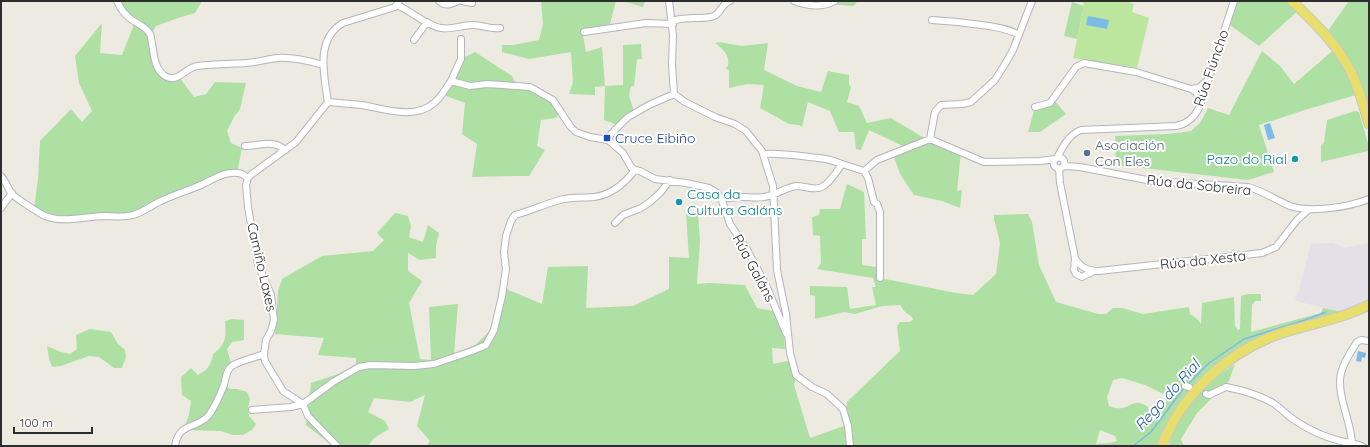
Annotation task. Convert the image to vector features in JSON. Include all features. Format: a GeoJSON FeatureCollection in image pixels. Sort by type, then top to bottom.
{"type":"FeatureCollection","features":[{"type":"Feature","properties":{"kind":"main road"},"geometry":{"type":"LineString","coordinates":[[1292,1],[1329,39],[1343,58],[1352,73],[1369,124]]}},
{"type":"Feature","properties":{"kind":"main road"},"geometry":{"type":"LineString","coordinates":[[1162,446],[1177,415],[1199,386],[1228,362],[1245,351],[1282,334],[1339,318],[1369,305]]}},
{"type":"Feature","properties":{"kind":"street"},"geometry":{"type":"LineString","coordinates":[[117,1],[130,19],[148,30],[157,65],[165,76],[174,78],[179,77],[189,68],[198,66],[250,63],[282,58],[306,60],[323,65]]}},
{"type":"Feature","properties":{"kind":"street"},"geometry":{"type":"LineString","coordinates":[[439,1],[446,5],[458,1]]}},
{"type":"Feature","properties":{"kind":"street"},"geometry":{"type":"LineString","coordinates":[[462,1],[472,3]]}},
{"type":"Feature","properties":{"kind":"street"},"geometry":{"type":"LineString","coordinates":[[669,1],[674,35],[672,65],[674,94]]}},
{"type":"Feature","properties":{"kind":"street"},"geometry":{"type":"LineString","coordinates":[[584,32],[646,23],[672,23],[687,18],[712,17],[718,13],[725,3],[730,1]]}},
{"type":"Feature","properties":{"kind":"street"},"geometry":{"type":"LineString","coordinates":[[794,1],[815,6],[828,4],[835,1]]}},
{"type":"Feature","properties":{"kind":"street"},"geometry":{"type":"LineString","coordinates":[[864,171],[877,160],[930,139],[934,115],[941,105],[962,104],[973,101],[999,74],[1013,50],[1032,1]]}},
{"type":"Feature","properties":{"kind":"street","name":"Rúa Fiúncho"},"geometry":{"type":"LineString","coordinates":[[1056,158],[1073,134],[1080,130],[1172,126],[1184,124],[1194,116],[1204,93],[1234,1]]}},
{"type":"Feature","properties":{"kind":"street"},"geometry":{"type":"LineString","coordinates":[[1,176],[5,179],[12,193],[45,216],[59,219],[71,219],[104,216],[124,217],[134,215],[164,199],[204,184],[214,178],[230,173],[242,174],[248,178],[296,142],[328,102],[323,65],[327,39],[337,26],[395,7],[398,3],[427,22],[441,28],[472,24],[493,29],[500,28]]}},
{"type":"Feature","properties":{"kind":"street"},"geometry":{"type":"LineString","coordinates":[[932,20],[968,22],[1003,28],[1011,30],[1019,35]]}},
{"type":"Feature","properties":{"kind":"street"},"geometry":{"type":"LineString","coordinates":[[414,40],[427,22]]}},
{"type":"Feature","properties":{"kind":"street"},"geometry":{"type":"LineString","coordinates":[[328,102],[359,105],[396,112],[411,112],[425,108],[434,103],[451,81],[461,59],[461,40]]}},
{"type":"Feature","properties":{"kind":"street"},"geometry":{"type":"LineString","coordinates":[[1035,107],[1050,103],[1076,67],[1084,63],[1136,72],[1195,90],[1200,94],[1204,93]]}},
{"type":"Feature","properties":{"kind":"street"},"geometry":{"type":"LineString","coordinates":[[1195,90],[1208,80]]}},
{"type":"Feature","properties":{"kind":"street"},"geometry":{"type":"LineString","coordinates":[[451,81],[470,86],[487,84],[530,87],[553,100],[570,126],[576,132],[590,137],[608,140],[623,153],[631,168],[655,179],[695,184],[709,188],[717,193],[721,198],[759,198],[797,186],[820,188],[826,184],[842,164]]}},
{"type":"Feature","properties":{"kind":"street"},"geometry":{"type":"LineString","coordinates":[[1195,90],[1200,103]]}},
{"type":"Feature","properties":{"kind":"street"},"geometry":{"type":"LineString","coordinates":[[608,140],[611,134],[628,117],[649,105],[674,94]]}},
{"type":"Feature","properties":{"kind":"street"},"geometry":{"type":"LineString","coordinates":[[674,94],[685,102],[741,127],[746,131],[763,154],[772,179],[777,270],[786,314],[790,353],[796,375],[812,387],[827,394],[843,409],[848,426],[850,446]]}},
{"type":"Feature","properties":{"kind":"street","name":"Rúa da Sobreira"},"geometry":{"type":"LineString","coordinates":[[930,139],[984,162],[1040,161],[1056,158]]}},
{"type":"Feature","properties":{"kind":"street"},"geometry":{"type":"LineString","coordinates":[[245,146],[274,144],[279,145],[286,150]]}},
{"type":"Feature","properties":{"kind":"street"},"geometry":{"type":"LineString","coordinates":[[1060,165],[1065,146]]}},
{"type":"Feature","properties":{"kind":"street"},"geometry":{"type":"LineString","coordinates":[[763,154],[789,154],[826,158],[864,171],[868,178],[874,202],[877,204],[880,212],[880,278]]}},
{"type":"Feature","properties":{"kind":"street"},"geometry":{"type":"LineString","coordinates":[[1060,157],[1060,165],[1053,163],[1056,158],[1060,157]]}},
{"type":"Feature","properties":{"kind":"street","name":"Rúa da Sobreira"},"geometry":{"type":"LineString","coordinates":[[1040,161],[1060,165],[1080,166],[1152,181],[1248,187],[1291,206],[1308,210],[1348,205],[1367,200]]}},
{"type":"Feature","properties":{"kind":"street","name":"Rúa da Xesta"},"geometry":{"type":"LineString","coordinates":[[1060,165],[1060,183],[1075,258],[1074,270],[1076,274],[1082,277],[1094,271],[1262,253],[1276,247],[1297,220],[1308,210]]}},
{"type":"Feature","properties":{"kind":"street"},"geometry":{"type":"LineString","coordinates":[[252,410],[291,407],[303,404],[333,382],[359,367],[370,365],[414,366],[434,364],[486,345],[494,330],[498,307],[502,296],[506,269],[504,252],[506,236],[511,220],[515,216],[559,200],[595,197],[606,193],[628,180],[635,170]]}},
{"type":"Feature","properties":{"kind":"street","name":"Camiño Laxes"},"geometry":{"type":"LineString","coordinates":[[248,178],[246,193],[250,221],[258,264],[271,295],[274,320],[271,331],[266,340],[264,354]]}},
{"type":"Feature","properties":{"kind":"street"},"geometry":{"type":"LineString","coordinates":[[615,223],[623,215],[641,208],[660,194],[670,180]]}},
{"type":"Feature","properties":{"kind":"street"},"geometry":{"type":"LineString","coordinates":[[1,208],[12,193]]}},
{"type":"Feature","properties":{"kind":"street","name":"Rúa Galáns"},"geometry":{"type":"LineString","coordinates":[[721,198],[730,224],[746,248],[779,315],[786,333],[789,336]]}},
{"type":"Feature","properties":{"kind":"street"},"geometry":{"type":"LineString","coordinates":[[1291,206],[1296,212],[1297,220]]}},
{"type":"Feature","properties":{"kind":"street"},"geometry":{"type":"LineString","coordinates":[[1075,258],[1082,267],[1087,270],[1094,271]]}},
{"type":"Feature","properties":{"kind":"street","name":"Rúa Galáns"},"geometry":{"type":"LineString","coordinates":[[779,315],[783,316],[786,314]]}},
{"type":"Feature","properties":{"kind":"street"},"geometry":{"type":"LineString","coordinates":[[1352,443],[1352,433],[1341,392],[1341,374],[1347,359],[1357,342],[1361,340],[1369,341]]}},
{"type":"Feature","properties":{"kind":"street"},"geometry":{"type":"LineString","coordinates":[[175,446],[179,434],[185,428],[200,423],[208,415],[218,398],[227,370],[239,362],[264,354],[265,361],[283,391],[303,404],[308,416],[336,446]]}},
{"type":"Feature","properties":{"kind":"street"},"geometry":{"type":"LineString","coordinates":[[1206,394],[1209,395],[1220,388],[1226,387],[1258,396],[1274,404],[1308,428],[1328,437],[1362,446]]}},
{"type":"Feature","properties":{"kind":"shaded area"},"geometry":{"type":"Polygon","coordinates":[[[1333,243],[1344,248],[1369,243],[1369,305],[1339,318],[1337,311],[1296,301],[1295,298],[1298,293],[1311,244],[1333,243]]]}},
{"type":"Feature","properties":{"kind":"green space"},"geometry":{"type":"Polygon","coordinates":[[[118,1],[202,1],[195,13],[156,26],[151,34],[161,72],[170,78],[179,77],[194,97],[206,94],[215,82],[246,83],[240,109],[227,131],[231,143],[242,148],[237,173],[124,217],[71,219],[34,209],[38,179],[40,141],[71,109],[82,122],[92,111],[79,83],[75,56],[102,23],[100,53],[122,55],[135,22],[118,1]]]}},
{"type":"Feature","properties":{"kind":"green space"},"geometry":{"type":"Polygon","coordinates":[[[541,1],[616,1],[610,24],[582,30],[586,52],[602,47],[605,86],[595,87],[595,95],[569,94],[573,82],[571,52],[529,59],[502,52],[502,45],[513,45],[539,40],[543,24],[541,1]]]}},
{"type":"Feature","properties":{"kind":"green space"},"geometry":{"type":"Polygon","coordinates":[[[622,1],[645,1],[643,7],[622,1]]]}},
{"type":"Feature","properties":{"kind":"green space"},"geometry":{"type":"Polygon","coordinates":[[[797,1],[858,1],[853,6],[797,1]]]}},
{"type":"Feature","properties":{"kind":"green space"},"geometry":{"type":"Polygon","coordinates":[[[1083,1],[1125,1],[1134,4],[1132,12],[1149,18],[1137,68],[1073,58],[1084,6],[1083,1]]]}},
{"type":"Feature","properties":{"kind":"green space"},"geometry":{"type":"Polygon","coordinates":[[[1234,1],[1292,1],[1300,9],[1259,46],[1227,23],[1234,1]]]}},
{"type":"Feature","properties":{"kind":"green space"},"geometry":{"type":"Polygon","coordinates":[[[1349,1],[1369,1],[1369,126],[1359,94],[1259,125],[1274,172],[1248,180],[1116,165],[1115,136],[1168,134],[1191,131],[1200,123],[1208,108],[1229,115],[1262,51],[1280,66],[1294,84],[1336,48],[1325,35],[1349,1]]]}},
{"type":"Feature","properties":{"kind":"green space"},"geometry":{"type":"Polygon","coordinates":[[[1072,2],[1084,6],[1077,39],[1064,36],[1072,2]]]}},
{"type":"Feature","properties":{"kind":"green space"},"geometry":{"type":"Polygon","coordinates":[[[719,42],[742,46],[768,43],[764,70],[797,86],[821,92],[828,71],[849,75],[849,84],[851,87],[847,102],[859,106],[867,123],[891,118],[924,138],[961,152],[957,191],[962,190],[960,208],[942,201],[914,195],[900,174],[893,154],[907,148],[869,130],[861,150],[856,149],[854,132],[839,132],[830,111],[808,102],[802,127],[799,125],[789,124],[760,108],[764,85],[747,84],[729,88],[729,70],[726,69],[728,65],[728,58],[724,51],[715,43],[719,42]]]}},
{"type":"Feature","properties":{"kind":"green space"},"geometry":{"type":"Polygon","coordinates":[[[641,44],[642,59],[637,59],[634,86],[631,86],[629,96],[634,111],[620,126],[604,120],[605,86],[623,85],[623,45],[641,44]]]}},
{"type":"Feature","properties":{"kind":"green space"},"geometry":{"type":"Polygon","coordinates":[[[475,52],[512,76],[517,86],[537,90],[552,101],[561,111],[556,118],[541,120],[537,146],[545,150],[529,176],[472,177],[477,144],[462,134],[465,103],[441,94],[461,59],[475,52]]]}},
{"type":"Feature","properties":{"kind":"green space"},"geometry":{"type":"Polygon","coordinates":[[[1052,100],[1055,101],[1066,114],[1040,132],[1028,132],[1035,107],[1052,100]]]}},
{"type":"Feature","properties":{"kind":"green space"},"geometry":{"type":"Polygon","coordinates":[[[1355,111],[1359,112],[1369,147],[1368,151],[1321,162],[1321,145],[1324,143],[1327,120],[1355,111]]]}},
{"type":"Feature","properties":{"kind":"green space"},"geometry":{"type":"Polygon","coordinates":[[[847,184],[864,192],[866,239],[862,239],[862,265],[877,267],[880,278],[973,295],[996,274],[1000,243],[994,215],[1028,214],[1032,222],[1039,265],[1056,302],[1098,314],[1106,314],[1113,308],[1122,308],[1143,314],[1189,307],[1190,314],[1201,324],[1202,303],[1234,297],[1235,326],[1238,330],[1240,329],[1241,296],[1248,294],[1261,294],[1261,301],[1255,301],[1252,305],[1251,332],[1321,313],[1323,308],[1337,311],[1337,314],[1245,345],[1216,364],[1203,375],[1181,401],[1171,415],[1156,446],[427,446],[430,441],[417,426],[425,395],[410,402],[374,398],[368,412],[385,421],[389,429],[374,438],[368,446],[333,446],[306,425],[311,383],[356,368],[356,358],[318,355],[324,338],[275,334],[278,291],[282,279],[322,256],[373,251],[384,240],[377,233],[395,213],[408,216],[411,226],[409,237],[423,242],[428,225],[439,233],[436,246],[436,258],[420,260],[408,253],[408,271],[422,281],[409,303],[420,359],[431,360],[429,307],[458,304],[454,354],[475,345],[489,332],[504,288],[542,304],[548,267],[588,266],[586,308],[633,306],[669,289],[669,257],[689,258],[686,214],[698,214],[700,242],[697,284],[709,283],[745,285],[757,308],[774,311],[784,336],[785,349],[772,348],[773,364],[792,360],[796,375],[794,385],[810,438],[844,426],[843,409],[846,408],[847,402],[900,351],[897,326],[900,322],[910,322],[913,320],[912,317],[905,312],[900,305],[882,306],[855,314],[844,312],[815,319],[815,296],[810,295],[810,286],[847,287],[850,309],[876,305],[872,287],[876,287],[873,278],[817,269],[821,263],[820,236],[813,235],[812,217],[819,215],[820,209],[840,209],[847,184]],[[1122,378],[1113,380],[1107,397],[1109,406],[1121,408],[1133,403],[1142,404],[1148,407],[1150,416],[1154,420],[1162,411],[1168,396],[1145,385],[1122,378]],[[1100,430],[1096,444],[1117,441],[1115,436],[1100,430]]]}},
{"type":"Feature","properties":{"kind":"green space"},"geometry":{"type":"Polygon","coordinates":[[[232,319],[244,320],[244,340],[232,342],[227,349],[232,366],[224,383],[230,389],[237,389],[247,392],[250,399],[248,407],[249,416],[256,424],[252,430],[243,435],[233,435],[221,431],[183,430],[189,415],[191,401],[182,395],[181,377],[191,368],[198,375],[208,367],[213,354],[221,347],[225,339],[225,321],[232,319]]]}},
{"type":"Feature","properties":{"kind":"green space"},"geometry":{"type":"Polygon","coordinates":[[[90,329],[111,332],[118,344],[125,350],[126,357],[122,368],[114,368],[99,357],[89,356],[61,366],[52,367],[47,346],[70,354],[77,349],[76,335],[90,329]]]}},
{"type":"Feature","properties":{"kind":"green space"},"geometry":{"type":"Polygon","coordinates":[[[1235,364],[1229,381],[1197,413],[1181,439],[1184,446],[1169,446],[1179,421],[1194,399],[1214,380],[1235,364]]]}},
{"type":"Feature","properties":{"kind":"water"},"geometry":{"type":"Polygon","coordinates":[[[1088,16],[1109,20],[1107,29],[1086,25],[1088,16]]]}},
{"type":"Feature","properties":{"kind":"water"},"geometry":{"type":"Polygon","coordinates":[[[1270,123],[1275,138],[1268,140],[1264,125],[1270,123]]]}},
{"type":"Feature","properties":{"kind":"water"},"geometry":{"type":"Polygon","coordinates":[[[1358,351],[1366,353],[1365,358],[1362,357],[1361,362],[1356,361],[1358,351]]]}},
{"type":"Feature","properties":{"kind":"waterway","name":"Rego do Rial"},"geometry":{"type":"LineString","coordinates":[[1187,385],[1209,363],[1244,339],[1326,312]]}},
{"type":"Feature","properties":{"kind":"waterway","name":"Rego do Rial"},"geometry":{"type":"LineString","coordinates":[[1133,446],[1151,432],[1184,388]]}},
{"type":"Feature","properties":{"kind":"place","name":"Cruce Eibiño"},"geometry":{"type":"Point","coordinates":[607,138]}},
{"type":"Feature","properties":{"kind":"place","name":"Asociación Con Eles"},"geometry":{"type":"Point","coordinates":[1087,153]}},
{"type":"Feature","properties":{"kind":"place","name":"Pazo do Rial"},"geometry":{"type":"Point","coordinates":[1295,159]}},
{"type":"Feature","properties":{"kind":"place","name":"Casa da Cultura Galáns"},"geometry":{"type":"Point","coordinates":[679,202]}}]}
